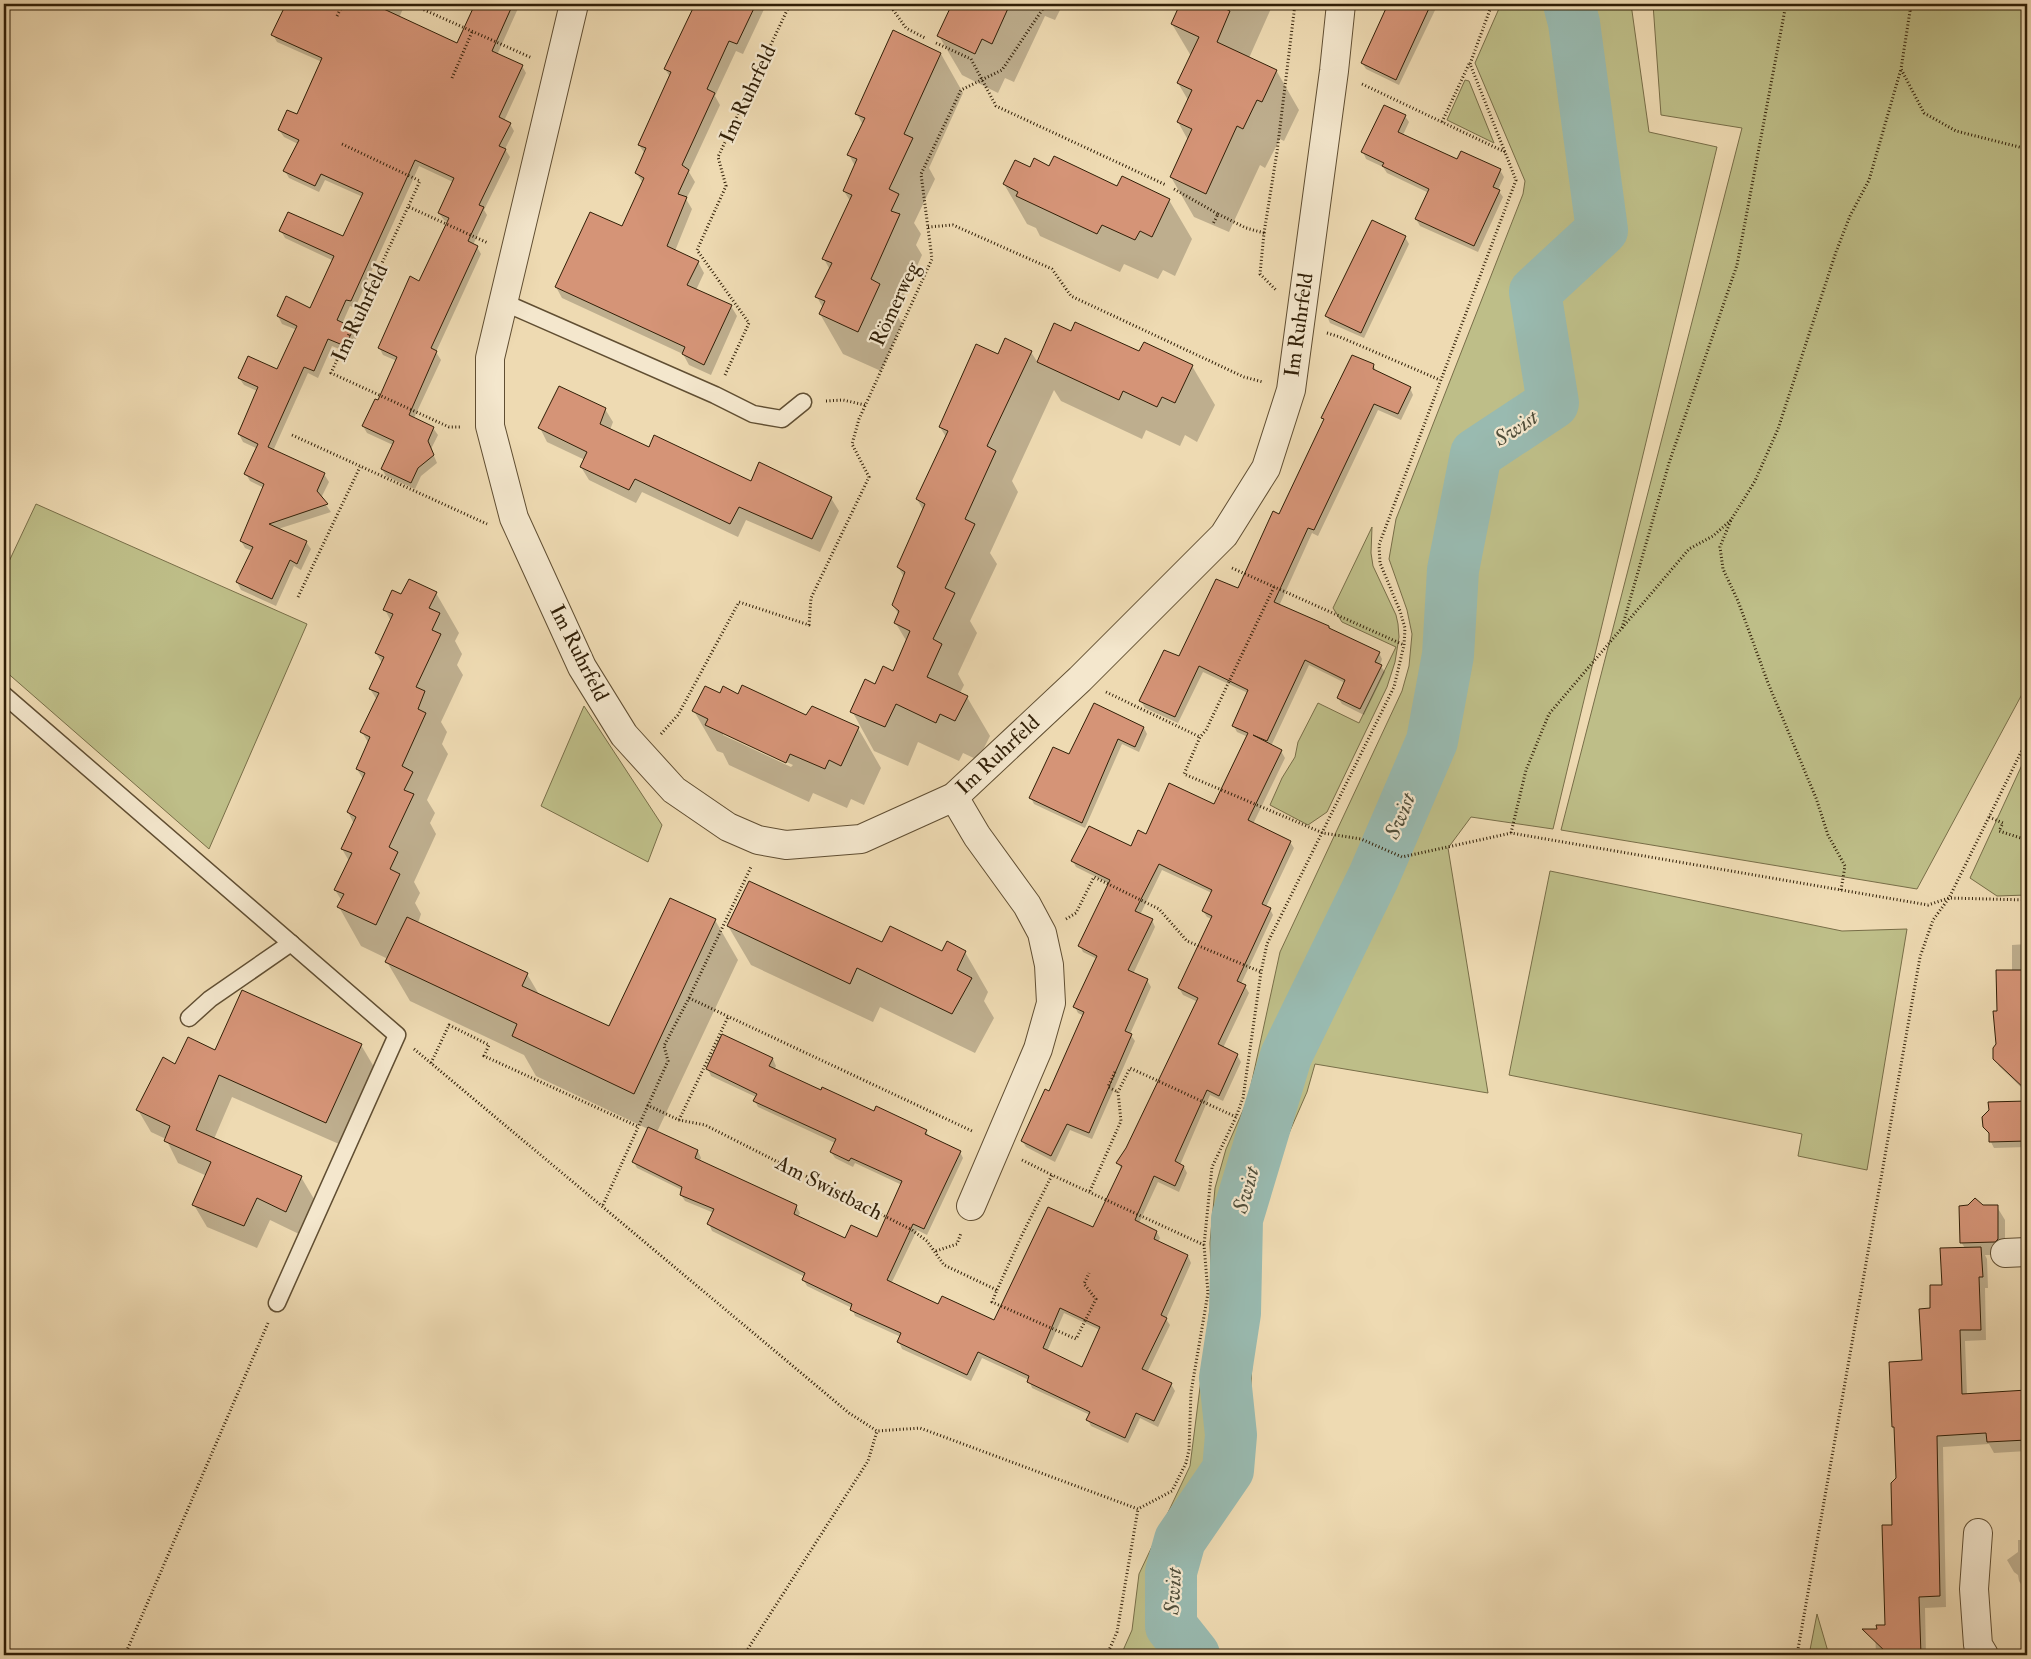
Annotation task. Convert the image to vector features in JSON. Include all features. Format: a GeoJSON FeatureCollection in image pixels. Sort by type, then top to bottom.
{"type":"FeatureCollection","features":[{"type":"Feature","properties":{"kind":"street","name":"Im Ruhrfeld"},"geometry":{"type":"LineString","coordinates":[[574,4],[490,358],[490,426],[514,518],[582,667],[624,735],[674,790],[728,827],[758,840],[786,845],[861,839],[954,797],[1080,679],[1224,535],[1266,468],[1290,390],[1334,71],[1341,4]]}},
{"type":"Feature","properties":{"kind":"street"},"geometry":{"type":"LineString","coordinates":[[954,797],[977,836],[1027,905],[1042,933],[1050,965],[1050,1002],[1038,1049],[971,1206]]}},
{"type":"Feature","properties":{"kind":"street"},"geometry":{"type":"LineString","coordinates":[[1978,1533],[1974,1589],[1978,1646],[1984,1655]]}},
{"type":"Feature","properties":{"kind":"lane"},"geometry":{"type":"LineString","coordinates":[[503,302],[753,414],[782,419],[803,402]]}},
{"type":"Feature","properties":{"kind":"lane"},"geometry":{"type":"LineString","coordinates":[[4,696],[397,1035],[277,1304]]}},
{"type":"Feature","properties":{"kind":"lane"},"geometry":{"type":"LineString","coordinates":[[189,1018],[210,999],[291,943]]}},
{"type":"Feature","properties":{"kind":"path"},"geometry":{"type":"LineString","coordinates":[[337,16],[343,4]]}},
{"type":"Feature","properties":{"kind":"path"},"geometry":{"type":"LineString","coordinates":[[411,4],[558,70]]}},
{"type":"Feature","properties":{"kind":"path","name":"Im Ruhrfeld"},"geometry":{"type":"LineString","coordinates":[[715,396],[749,323],[697,250],[726,186],[718,157],[790,4]]}},
{"type":"Feature","properties":{"kind":"path"},"geometry":{"type":"LineString","coordinates":[[889,4],[906,28],[925,38]]}},
{"type":"Feature","properties":{"kind":"path","name":"Römerweg"},"geometry":{"type":"LineString","coordinates":[[642,755],[678,715],[738,602],[809,625],[811,598],[869,477],[852,444],[859,419],[932,259],[921,174],[961,90],[1002,70],[1046,4]]}},
{"type":"Feature","properties":{"kind":"path"},"geometry":{"type":"LineString","coordinates":[[1295,4],[1260,274],[1301,313],[1340,337],[1440,380]]}},
{"type":"Feature","properties":{"kind":"path"},"geometry":{"type":"LineString","coordinates":[[1442,122],[1470,64],[1492,4]]}},
{"type":"Feature","properties":{"kind":"path"},"geometry":{"type":"LineString","coordinates":[[1622,628],[1669,463],[1737,265],[1786,4]]}},
{"type":"Feature","properties":{"kind":"path"},"geometry":{"type":"LineString","coordinates":[[1841,890],[1845,866],[1828,835],[1816,798],[1768,683],[1738,601],[1723,569],[1720,547],[1731,520],[1755,481],[1778,429],[1836,252],[1850,216],[1869,180],[1901,69],[1910,11],[1908,4]]}},
{"type":"Feature","properties":{"kind":"path"},"geometry":{"type":"LineString","coordinates":[[452,78],[472,32]]}},
{"type":"Feature","properties":{"kind":"path"},"geometry":{"type":"LineString","coordinates":[[936,43],[971,59],[996,106],[1166,185]]}},
{"type":"Feature","properties":{"kind":"path"},"geometry":{"type":"LineString","coordinates":[[397,1035],[603,1205],[849,1413],[877,1431],[920,1428],[1138,1509],[1172,1491],[1186,1463],[1189,1450],[1191,1392],[1208,1293],[1204,1245],[1212,1167],[1243,1098],[1261,972],[1267,944],[1394,687],[1404,645],[1405,628],[1400,611],[1380,564],[1379,544],[1516,180],[1470,64]]}},
{"type":"Feature","properties":{"kind":"path"},"geometry":{"type":"LineString","coordinates":[[1901,69],[1924,113],[1956,131],[2027,149]]}},
{"type":"Feature","properties":{"kind":"path"},"geometry":{"type":"LineString","coordinates":[[1334,71],[1505,152]]}},
{"type":"Feature","properties":{"kind":"path","name":"Im Ruhrfeld"},"geometry":{"type":"LineString","coordinates":[[342,144],[420,181],[331,373],[449,427],[490,426]]}},
{"type":"Feature","properties":{"kind":"path"},"geometry":{"type":"LineString","coordinates":[[1174,189],[1246,228],[1264,233]]}},
{"type":"Feature","properties":{"kind":"path"},"geometry":{"type":"LineString","coordinates":[[409,207],[514,255]]}},
{"type":"Feature","properties":{"kind":"path"},"geometry":{"type":"LineString","coordinates":[[1213,224],[1218,214]]}},
{"type":"Feature","properties":{"kind":"path"},"geometry":{"type":"LineString","coordinates":[[928,227],[953,224],[1052,270],[1071,296],[1244,377],[1290,390]]}},
{"type":"Feature","properties":{"kind":"path"},"geometry":{"type":"LineString","coordinates":[[803,402],[842,400],[865,406]]}},
{"type":"Feature","properties":{"kind":"path"},"geometry":{"type":"LineString","coordinates":[[292,435],[490,526],[514,518]]}},
{"type":"Feature","properties":{"kind":"path"},"geometry":{"type":"LineString","coordinates":[[298,597],[360,467]]}},
{"type":"Feature","properties":{"kind":"path"},"geometry":{"type":"LineString","coordinates":[[1511,833],[1526,770],[1549,714],[1689,549],[1713,536],[1731,520]]}},
{"type":"Feature","properties":{"kind":"path"},"geometry":{"type":"LineString","coordinates":[[1204,556],[1404,645]]}},
{"type":"Feature","properties":{"kind":"path"},"geometry":{"type":"LineString","coordinates":[[1274,587],[1206,730],[1200,737],[1184,774],[1279,816],[1323,833],[1361,839],[1402,857],[1511,833],[1928,905],[1949,898],[2027,900]]}},
{"type":"Feature","properties":{"kind":"path"},"geometry":{"type":"LineString","coordinates":[[1080,679],[1200,737]]}},
{"type":"Feature","properties":{"kind":"path"},"geometry":{"type":"LineString","coordinates":[[1797,1655],[1920,957],[1933,920],[1949,898],[2027,740]]}},
{"type":"Feature","properties":{"kind":"path"},"geometry":{"type":"LineString","coordinates":[[1989,817],[2003,823],[1999,831],[2027,840]]}},
{"type":"Feature","properties":{"kind":"path"},"geometry":{"type":"LineString","coordinates":[[603,1205],[668,1061],[664,1046],[690,998],[751,867],[758,840]]}},
{"type":"Feature","properties":{"kind":"path"},"geometry":{"type":"LineString","coordinates":[[1042,933],[1076,913],[1094,877],[1159,909],[1187,941],[1261,972]]}},
{"type":"Feature","properties":{"kind":"path"},"geometry":{"type":"LineString","coordinates":[[690,998],[997,1142]]}},
{"type":"Feature","properties":{"kind":"path"},"geometry":{"type":"LineString","coordinates":[[679,1120],[728,1017]]}},
{"type":"Feature","properties":{"kind":"path"},"geometry":{"type":"LineString","coordinates":[[431,1063],[449,1025],[489,1045],[484,1056],[639,1127]]}},
{"type":"Feature","properties":{"kind":"path"},"geometry":{"type":"LineString","coordinates":[[1090,1191],[1120,1121],[1118,1092],[1130,1068],[1236,1117]]}},
{"type":"Feature","properties":{"kind":"path"},"geometry":{"type":"LineString","coordinates":[[1115,1072],[1108,1087],[1118,1092]]}},
{"type":"Feature","properties":{"kind":"path","name":"Am Swistbach"},"geometry":{"type":"LineString","coordinates":[[647,1105],[679,1120],[705,1125],[912,1230],[927,1240],[944,1265],[997,1290]]}},
{"type":"Feature","properties":{"kind":"path"},"geometry":{"type":"LineString","coordinates":[[1089,1273],[1084,1284],[1096,1299],[1076,1339],[992,1302],[1021,1237],[1052,1175],[1204,1245]]}},
{"type":"Feature","properties":{"kind":"path"},"geometry":{"type":"LineString","coordinates":[[126,1655],[277,1304]]}},
{"type":"Feature","properties":{"kind":"path"},"geometry":{"type":"LineString","coordinates":[[744,1655],[868,1461],[877,1431]]}},
{"type":"Feature","properties":{"kind":"path"},"geometry":{"type":"LineString","coordinates":[[1107,1655],[1117,1632],[1138,1509]]}},
{"type":"Feature","properties":{"kind":"green space"},"geometry":{"type":"Polygon","coordinates":[[[1501,4],[1631,4],[1649,132],[1717,147],[1553,829],[1471,817],[1448,848],[1488,1093],[1315,1064],[1307,1092],[1282,1149],[1258,1224],[1248,1453],[1234,1489],[1194,1547],[1188,1567],[1185,1590],[1187,1611],[1200,1638],[1213,1655],[1121,1655],[1132,1630],[1139,1574],[1190,1466],[1212,1293],[1210,1243],[1215,1188],[1226,1149],[1248,1099],[1280,952],[1402,691],[1409,666],[1412,634],[1407,610],[1389,559],[1396,519],[1523,194],[1525,181],[1475,63],[1501,4]]]}},
{"type":"Feature","properties":{"kind":"green space"},"geometry":{"type":"Polygon","coordinates":[[[1653,4],[2027,4],[2027,685],[1917,889],[1561,830],[1742,128],[1661,115],[1653,4]]]}},
{"type":"Feature","properties":{"kind":"green space"},"geometry":{"type":"Polygon","coordinates":[[[1465,80],[1469,81],[1494,143],[1447,120],[1465,80]]]}},
{"type":"Feature","properties":{"kind":"green space"},"geometry":{"type":"Polygon","coordinates":[[[36,504],[307,624],[209,849],[4,670],[4,572],[36,504]]]}},
{"type":"Feature","properties":{"kind":"green space"},"geometry":{"type":"Polygon","coordinates":[[[1372,527],[1371,553],[1373,566],[1396,615],[1398,624],[1399,637],[1395,662],[1387,687],[1327,812],[1308,825],[1270,805],[1282,778],[1295,757],[1298,742],[1318,703],[1359,723],[1396,647],[1342,622],[1333,608],[1372,527]]]}},
{"type":"Feature","properties":{"kind":"green space"},"geometry":{"type":"Polygon","coordinates":[[[584,706],[662,825],[648,862],[541,806],[584,706]]]}},
{"type":"Feature","properties":{"kind":"green space"},"geometry":{"type":"Polygon","coordinates":[[[2027,754],[2027,895],[1997,896],[1970,878],[2027,754]]]}},
{"type":"Feature","properties":{"kind":"green space"},"geometry":{"type":"Polygon","coordinates":[[[1550,871],[1842,931],[1907,929],[1867,1170],[1798,1156],[1802,1134],[1509,1075],[1550,871]]]}},
{"type":"Feature","properties":{"kind":"green space"},"geometry":{"type":"Polygon","coordinates":[[[1817,1614],[1829,1655],[1809,1655],[1817,1614]]]}},
{"type":"Feature","properties":{"kind":"building"},"geometry":{"type":"Polygon","coordinates":[[[286,4],[373,4],[457,43],[475,4],[513,4],[492,51],[523,65],[499,117],[511,123],[499,146],[506,149],[479,205],[484,207],[468,241],[478,246],[431,348],[437,351],[409,415],[434,427],[428,441],[434,455],[418,468],[411,483],[381,469],[394,441],[362,426],[375,399],[378,400],[397,357],[378,348],[410,276],[419,281],[449,218],[438,213],[454,178],[415,160],[351,301],[346,300],[337,320],[354,328],[345,346],[328,339],[314,371],[304,367],[268,447],[325,473],[317,491],[328,504],[269,524],[307,541],[297,564],[290,560],[272,599],[236,582],[253,547],[240,541],[264,484],[244,474],[258,444],[238,434],[258,387],[238,378],[248,356],[277,369],[297,326],[277,316],[286,296],[310,308],[334,256],[279,231],[288,212],[343,236],[363,193],[321,174],[315,186],[283,171],[299,140],[278,130],[287,110],[297,114],[322,58],[271,35],[286,4]]]}},
{"type":"Feature","properties":{"kind":"building"},"geometry":{"type":"Polygon","coordinates":[[[695,4],[756,4],[737,44],[729,41],[707,89],[715,93],[682,165],[689,170],[678,194],[687,197],[667,246],[699,261],[687,285],[732,305],[704,365],[682,354],[685,347],[555,287],[590,212],[622,226],[644,178],[635,173],[646,148],[638,145],[671,72],[664,69],[695,4]]]}},
{"type":"Feature","properties":{"kind":"building"},"geometry":{"type":"Polygon","coordinates":[[[952,4],[1010,4],[992,44],[982,39],[975,54],[937,36],[952,4]]]}},
{"type":"Feature","properties":{"kind":"building"},"geometry":{"type":"Polygon","coordinates":[[[1180,4],[1215,4],[1230,11],[1217,42],[1277,70],[1262,102],[1257,100],[1243,129],[1237,126],[1206,194],[1170,177],[1192,129],[1177,122],[1192,90],[1177,83],[1199,37],[1171,24],[1180,4]]]}},
{"type":"Feature","properties":{"kind":"building"},"geometry":{"type":"Polygon","coordinates":[[[1388,4],[1431,4],[1396,80],[1361,63],[1388,4]]]}},
{"type":"Feature","properties":{"kind":"building"},"geometry":{"type":"Polygon","coordinates":[[[893,30],[941,53],[904,134],[913,138],[889,189],[899,194],[891,211],[900,214],[871,279],[880,284],[858,332],[819,314],[825,301],[815,297],[832,263],[822,259],[852,195],[843,191],[857,159],[847,155],[865,118],[855,114],[893,30]]]}},
{"type":"Feature","properties":{"kind":"building"},"geometry":{"type":"Polygon","coordinates":[[[1384,105],[1406,115],[1398,132],[1457,159],[1461,151],[1501,169],[1493,187],[1500,190],[1474,246],[1415,219],[1429,189],[1382,166],[1384,163],[1361,152],[1384,105]]]}},
{"type":"Feature","properties":{"kind":"building"},"geometry":{"type":"Polygon","coordinates":[[[1054,156],[1117,186],[1122,176],[1170,199],[1152,237],[1140,231],[1135,240],[1102,225],[1097,234],[1016,196],[1018,192],[1003,184],[1015,160],[1030,167],[1034,158],[1049,166],[1054,156]]]}},
{"type":"Feature","properties":{"kind":"building"},"geometry":{"type":"Polygon","coordinates":[[[1372,220],[1406,236],[1361,333],[1325,316],[1372,220]]]}},
{"type":"Feature","properties":{"kind":"building"},"geometry":{"type":"Polygon","coordinates":[[[1075,322],[1139,351],[1144,342],[1193,365],[1175,403],[1162,397],[1157,407],[1123,391],[1119,400],[1037,362],[1054,323],[1071,331],[1075,322]]]}},
{"type":"Feature","properties":{"kind":"building"},"geometry":{"type":"Polygon","coordinates":[[[1005,338],[1032,351],[987,446],[996,451],[965,519],[975,524],[945,588],[955,593],[933,639],[942,644],[927,677],[968,696],[955,721],[940,714],[936,723],[896,704],[885,727],[850,712],[865,679],[875,684],[883,666],[893,671],[910,631],[894,623],[899,611],[892,605],[905,572],[897,567],[925,504],[916,499],[948,431],[939,427],[976,344],[998,354],[1005,338]]]}},
{"type":"Feature","properties":{"kind":"building"},"geometry":{"type":"Polygon","coordinates":[[[1352,355],[1374,364],[1373,369],[1411,387],[1398,414],[1374,404],[1314,530],[1308,528],[1274,602],[1329,626],[1329,628],[1380,652],[1375,662],[1382,665],[1360,709],[1337,698],[1345,680],[1305,660],[1267,741],[1253,735],[1282,750],[1248,820],[1291,841],[1262,904],[1271,908],[1237,981],[1246,985],[1218,1044],[1238,1054],[1219,1096],[1207,1090],[1175,1161],[1184,1166],[1175,1186],[1154,1176],[1135,1220],[1157,1231],[1154,1239],[1188,1255],[1161,1315],[1167,1318],[1142,1369],[1172,1383],[1154,1421],[1136,1413],[1125,1438],[1086,1420],[1090,1412],[1027,1382],[1029,1376],[978,1352],[967,1375],[897,1342],[901,1333],[850,1310],[852,1304],[802,1280],[805,1273],[707,1224],[714,1209],[680,1195],[682,1187],[632,1162],[648,1127],[698,1150],[695,1158],[797,1205],[794,1214],[845,1238],[851,1225],[877,1237],[902,1181],[851,1158],[849,1161],[830,1152],[836,1139],[753,1101],[757,1094],[706,1069],[722,1034],[773,1058],[769,1066],[821,1090],[822,1087],[874,1111],[876,1106],[927,1130],[925,1134],[961,1151],[924,1229],[913,1224],[887,1280],[938,1304],[942,1296],[994,1320],[1048,1207],[1093,1227],[1122,1166],[1116,1163],[1126,1148],[1198,998],[1178,988],[1212,916],[1202,911],[1212,890],[1159,864],[1135,911],[1153,919],[1128,970],[1148,979],[1125,1031],[1132,1034],[1089,1133],[1067,1124],[1051,1156],[1021,1141],[1045,1089],[1049,1091],[1084,1012],[1073,1007],[1097,956],[1078,946],[1110,880],[1071,861],[1089,826],[1131,846],[1138,830],[1146,834],[1169,783],[1214,804],[1248,733],[1232,726],[1248,690],[1199,666],[1175,717],[1139,701],[1164,650],[1179,656],[1216,579],[1238,588],[1273,511],[1279,514],[1324,419],[1321,418],[1352,355]],[[1060,1308],[1043,1348],[1082,1367],[1100,1327],[1060,1308]]]}},
{"type":"Feature","properties":{"kind":"building"},"geometry":{"type":"Polygon","coordinates":[[[559,386],[606,408],[600,424],[649,447],[654,435],[751,481],[759,462],[832,497],[812,539],[739,507],[730,524],[635,479],[629,490],[580,467],[587,452],[538,428],[559,386]]]}},
{"type":"Feature","properties":{"kind":"building"},"geometry":{"type":"Polygon","coordinates":[[[409,579],[437,592],[429,608],[440,613],[432,630],[441,634],[416,687],[425,691],[418,709],[426,713],[402,766],[413,772],[404,790],[414,794],[389,847],[398,852],[390,869],[400,874],[376,925],[337,907],[344,894],[334,890],[352,853],[341,849],[356,817],[347,812],[365,773],[356,769],[370,737],[360,732],[379,693],[369,689],[384,657],[375,653],[393,614],[383,610],[392,590],[401,594],[409,579]]]}},
{"type":"Feature","properties":{"kind":"building"},"geometry":{"type":"Polygon","coordinates":[[[742,685],[806,715],[812,706],[859,727],[841,766],[829,760],[825,769],[790,754],[786,763],[705,725],[708,719],[692,711],[705,686],[720,693],[723,686],[738,694],[742,685]]]}},
{"type":"Feature","properties":{"kind":"building"},"geometry":{"type":"Polygon","coordinates":[[[1094,703],[1144,727],[1135,747],[1118,739],[1082,823],[1029,798],[1053,747],[1069,754],[1094,703]]]}},
{"type":"Feature","properties":{"kind":"building"},"geometry":{"type":"Polygon","coordinates":[[[749,881],[882,942],[890,926],[942,951],[947,941],[966,951],[957,970],[972,978],[952,1014],[857,968],[850,984],[727,926],[749,881]]]}},
{"type":"Feature","properties":{"kind":"building"},"geometry":{"type":"Polygon","coordinates":[[[670,898],[716,919],[634,1094],[512,1036],[517,1024],[385,962],[407,917],[528,973],[522,986],[609,1026],[670,898]]]}},
{"type":"Feature","properties":{"kind":"building"},"geometry":{"type":"Polygon","coordinates":[[[1996,970],[2027,970],[2027,1091],[1993,1059],[1993,1048],[1996,1044],[1993,1011],[1997,1011],[1996,970]]]}},
{"type":"Feature","properties":{"kind":"building"},"geometry":{"type":"Polygon","coordinates":[[[242,990],[362,1044],[326,1123],[219,1075],[196,1130],[302,1176],[286,1212],[257,1198],[244,1226],[192,1205],[211,1162],[164,1141],[170,1126],[136,1110],[163,1057],[175,1064],[188,1037],[215,1050],[242,990]]]}},
{"type":"Feature","properties":{"kind":"building"},"geometry":{"type":"Polygon","coordinates":[[[2027,1101],[2027,1141],[1989,1142],[1989,1133],[1983,1127],[1982,1117],[1989,1110],[1988,1102],[2027,1101]]]}},
{"type":"Feature","properties":{"kind":"building"},"geometry":{"type":"Polygon","coordinates":[[[1975,1198],[1983,1205],[1998,1205],[1998,1239],[1995,1242],[1960,1243],[1959,1206],[1968,1205],[1975,1198]]]}},
{"type":"Feature","properties":{"kind":"building"},"geometry":{"type":"Polygon","coordinates":[[[1981,1247],[1983,1277],[1979,1277],[1981,1330],[1960,1330],[1962,1394],[2027,1390],[2027,1440],[1987,1442],[1986,1433],[1937,1436],[1940,1596],[1919,1597],[1921,1655],[1889,1655],[1862,1629],[1877,1629],[1876,1625],[1885,1625],[1882,1525],[1892,1525],[1891,1483],[1896,1478],[1889,1362],[1922,1360],[1919,1309],[1930,1308],[1930,1285],[1942,1285],[1940,1248],[1981,1247]]]}},
{"type":"Feature","properties":{"kind":"waterway","name":"Swist"},"geometry":{"type":"LineString","coordinates":[[1194,1655],[1171,1626],[1171,1572],[1180,1540],[1228,1470],[1231,1435],[1225,1378],[1235,1313],[1237,1219],[1286,1056],[1374,876],[1432,741],[1448,655],[1453,570],[1476,454],[1553,403],[1535,292],[1602,230],[1574,23],[1569,4]]}}]}
